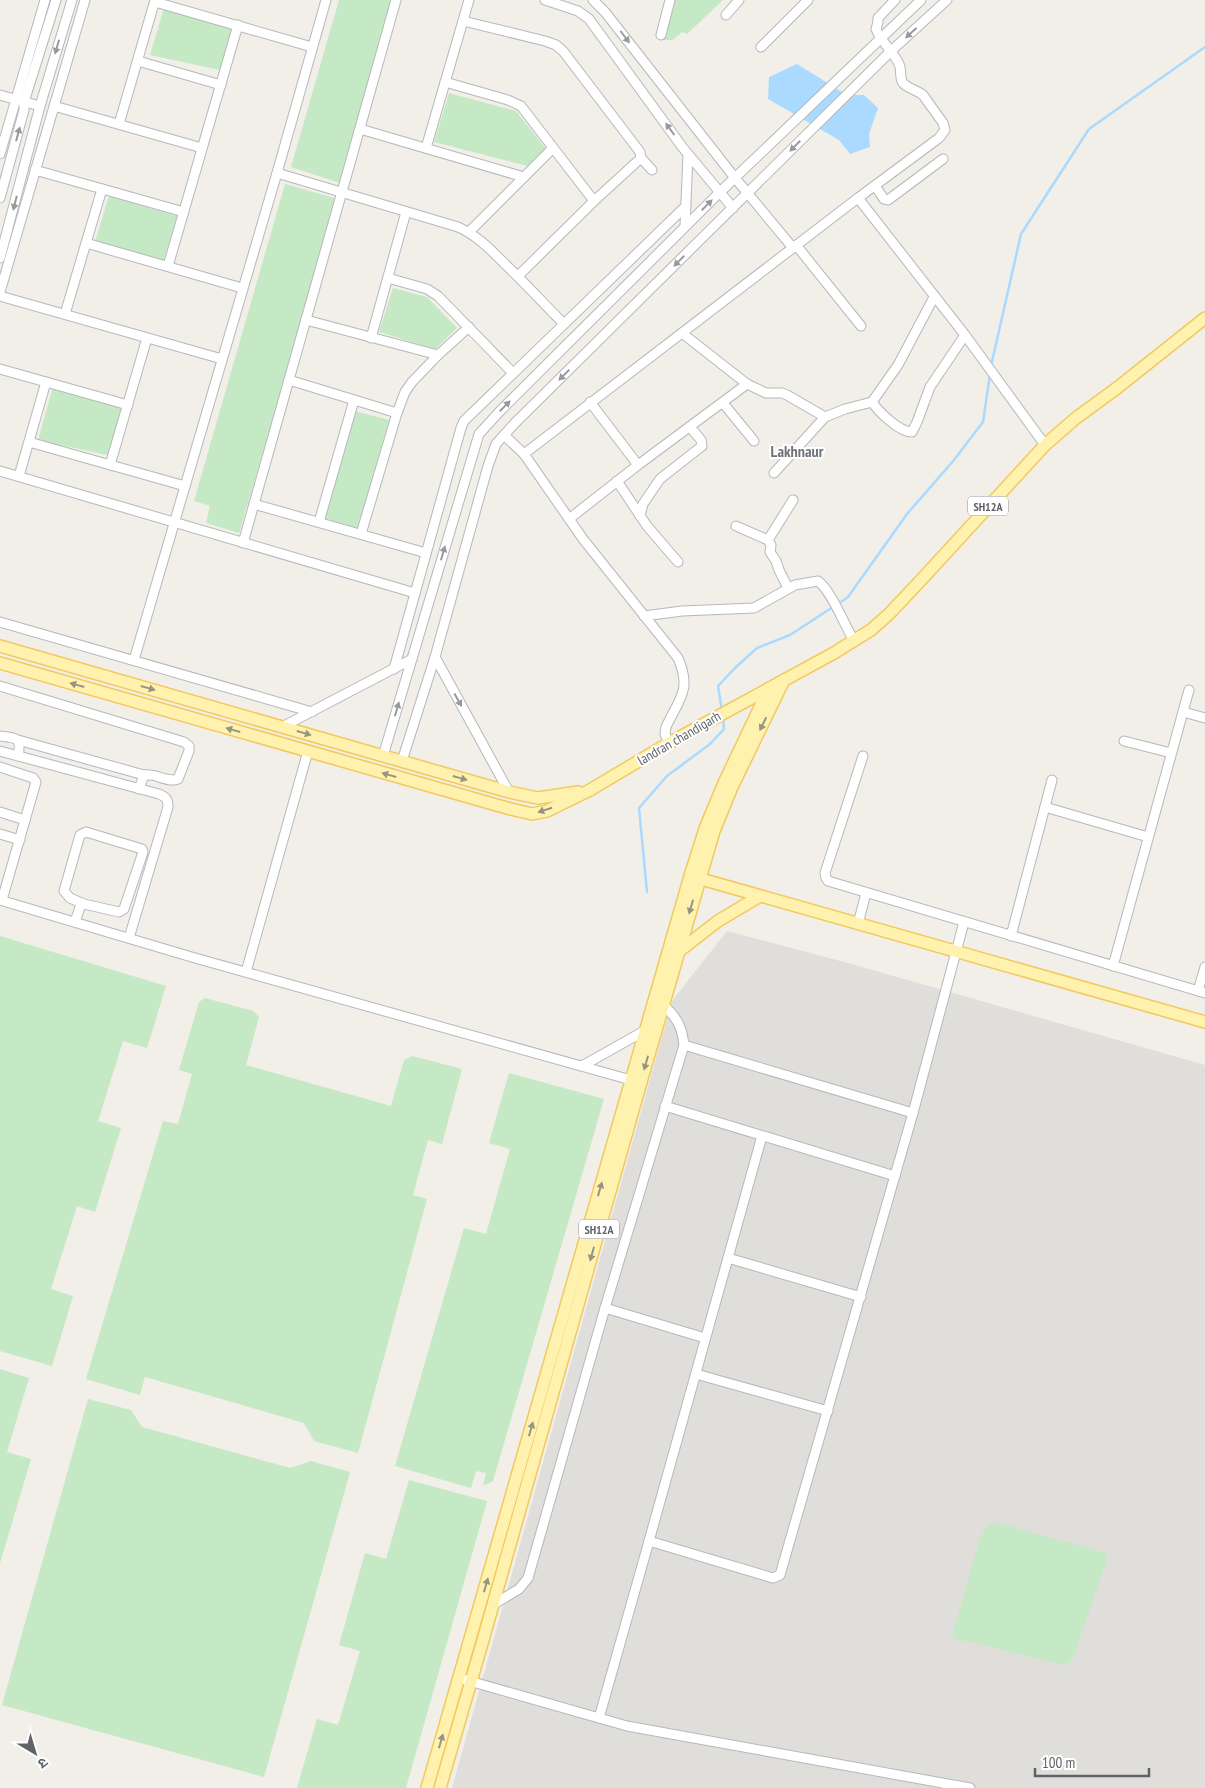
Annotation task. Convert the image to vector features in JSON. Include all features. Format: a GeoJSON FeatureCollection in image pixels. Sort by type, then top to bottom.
{"type":"FeatureCollection","features":[{"type":"Feature","properties":{"kind":"main road","name":"SH12A"},"geometry":{"type":"LineString","coordinates":[[440,1788],[465,1680],[636,1081],[663,1005],[678,952],[710,818],[769,688],[871,630],[889,614],[1045,445],[1076,418],[1205,318]]}},
{"type":"Feature","properties":{"kind":"main road"},"geometry":{"type":"LineString","coordinates":[[0,646],[509,792],[538,798],[590,790]]}},
{"type":"Feature","properties":{"kind":"main road","name":"landran chandigarh"},"geometry":{"type":"LineString","coordinates":[[0,663],[308,752],[532,814],[547,810],[590,790],[668,743],[769,688]]}},
{"type":"Feature","properties":{"kind":"main road","name":"SH12A"},"geometry":{"type":"LineString","coordinates":[[427,1788],[494,1604],[636,1081],[646,1030],[695,877],[728,796],[784,680]]}},
{"type":"Feature","properties":{"kind":"main road"},"geometry":{"type":"LineString","coordinates":[[695,877],[1205,1022]]}},
{"type":"Feature","properties":{"kind":"main road"},"geometry":{"type":"LineString","coordinates":[[678,952],[718,921],[760,896]]}},
{"type":"Feature","properties":{"kind":"street"},"geometry":{"type":"LineString","coordinates":[[0,198],[24,110],[20,100],[45,0]]}},
{"type":"Feature","properties":{"kind":"street"},"geometry":{"type":"LineString","coordinates":[[0,154],[56,0]]}},
{"type":"Feature","properties":{"kind":"street"},"geometry":{"type":"LineString","coordinates":[[0,258],[4,230],[72,0]]}},
{"type":"Feature","properties":{"kind":"street"},"geometry":{"type":"LineString","coordinates":[[85,0],[0,294],[222,359]]}},
{"type":"Feature","properties":{"kind":"street"},"geometry":{"type":"LineString","coordinates":[[134,660],[326,0]]}},
{"type":"Feature","properties":{"kind":"street"},"geometry":{"type":"LineString","coordinates":[[243,543],[396,0]]}},
{"type":"Feature","properties":{"kind":"street"},"geometry":{"type":"LineString","coordinates":[[426,148],[469,0]]}},
{"type":"Feature","properties":{"kind":"street"},"geometry":{"type":"LineString","coordinates":[[545,0],[578,11],[588,19],[688,154],[732,208]]}},
{"type":"Feature","properties":{"kind":"street"},"geometry":{"type":"LineString","coordinates":[[593,0],[605,12],[735,178],[861,326]]}},
{"type":"Feature","properties":{"kind":"street"},"geometry":{"type":"LineString","coordinates":[[661,35],[670,0]]}},
{"type":"Feature","properties":{"kind":"street"},"geometry":{"type":"LineString","coordinates":[[726,15],[739,0]]}},
{"type":"Feature","properties":{"kind":"street"},"geometry":{"type":"LineString","coordinates":[[761,47],[808,0]]}},
{"type":"Feature","properties":{"kind":"street"},"geometry":{"type":"LineString","coordinates":[[524,454],[939,138],[945,130],[943,123],[919,91],[904,85],[900,65],[880,38],[876,28],[878,18],[896,0]]}},
{"type":"Feature","properties":{"kind":"street"},"geometry":{"type":"LineString","coordinates":[[383,756],[479,434],[685,226],[921,0]]}},
{"type":"Feature","properties":{"kind":"street"},"geometry":{"type":"LineString","coordinates":[[402,761],[435,657],[488,466],[496,444],[891,51],[947,0]]}},
{"type":"Feature","properties":{"kind":"street"},"geometry":{"type":"LineString","coordinates":[[119,124],[155,1],[312,47]]}},
{"type":"Feature","properties":{"kind":"street"},"geometry":{"type":"LineString","coordinates":[[463,21],[556,45],[570,59],[640,152],[641,158],[652,170]]}},
{"type":"Feature","properties":{"kind":"street"},"geometry":{"type":"LineString","coordinates":[[168,266],[238,26]]}},
{"type":"Feature","properties":{"kind":"street"},"geometry":{"type":"LineString","coordinates":[[138,61],[220,85]]}},
{"type":"Feature","properties":{"kind":"street"},"geometry":{"type":"LineString","coordinates":[[445,82],[508,100],[521,106],[594,201]]}},
{"type":"Feature","properties":{"kind":"street"},"geometry":{"type":"LineString","coordinates":[[0,94],[40,106]]}},
{"type":"Feature","properties":{"kind":"street"},"geometry":{"type":"LineString","coordinates":[[54,106],[202,148]]}},
{"type":"Feature","properties":{"kind":"street"},"geometry":{"type":"LineString","coordinates":[[360,129],[524,178]]}},
{"type":"Feature","properties":{"kind":"street"},"geometry":{"type":"LineString","coordinates":[[469,232],[553,148]]}},
{"type":"Feature","properties":{"kind":"street"},"geometry":{"type":"LineString","coordinates":[[685,226],[688,154]]}},
{"type":"Feature","properties":{"kind":"street"},"geometry":{"type":"LineString","coordinates":[[518,276],[594,201],[641,158]]}},
{"type":"Feature","properties":{"kind":"street"},"geometry":{"type":"LineString","coordinates":[[875,186],[884,199],[888,200],[943,159]]}},
{"type":"Feature","properties":{"kind":"street"},"geometry":{"type":"LineString","coordinates":[[36,170],[184,212]]}},
{"type":"Feature","properties":{"kind":"street"},"geometry":{"type":"LineString","coordinates":[[277,173],[458,227],[469,232],[518,276],[563,323]]}},
{"type":"Feature","properties":{"kind":"street"},"geometry":{"type":"LineString","coordinates":[[65,314],[102,189]]}},
{"type":"Feature","properties":{"kind":"street"},"geometry":{"type":"LineString","coordinates":[[858,198],[965,335],[1045,445]]}},
{"type":"Feature","properties":{"kind":"street"},"geometry":{"type":"LineString","coordinates":[[394,669],[461,428],[468,417],[563,323],[686,206]]}},
{"type":"Feature","properties":{"kind":"street"},"geometry":{"type":"LineString","coordinates":[[371,338],[406,212]]}},
{"type":"Feature","properties":{"kind":"street"},"geometry":{"type":"LineString","coordinates":[[86,243],[242,288]]}},
{"type":"Feature","properties":{"kind":"street"},"geometry":{"type":"LineString","coordinates":[[617,272],[626,286]]}},
{"type":"Feature","properties":{"kind":"street"},"geometry":{"type":"LineString","coordinates":[[388,278],[432,292],[513,373]]}},
{"type":"Feature","properties":{"kind":"street"},"geometry":{"type":"LineString","coordinates":[[774,473],[825,417],[845,409],[872,402],[898,365],[934,297]]}},
{"type":"Feature","properties":{"kind":"street"},"geometry":{"type":"LineString","coordinates":[[306,320],[438,355]]}},
{"type":"Feature","properties":{"kind":"street"},"geometry":{"type":"LineString","coordinates":[[361,534],[397,413],[408,386],[469,327]]}},
{"type":"Feature","properties":{"kind":"street"},"geometry":{"type":"LineString","coordinates":[[682,333],[748,384],[766,393],[788,395],[825,417]]}},
{"type":"Feature","properties":{"kind":"street"},"geometry":{"type":"LineString","coordinates":[[872,402],[888,419],[907,432],[912,432],[930,388],[965,335]]}},
{"type":"Feature","properties":{"kind":"street"},"geometry":{"type":"LineString","coordinates":[[110,465],[147,338]]}},
{"type":"Feature","properties":{"kind":"street"},"geometry":{"type":"LineString","coordinates":[[0,369],[128,405]]}},
{"type":"Feature","properties":{"kind":"street"},"geometry":{"type":"LineString","coordinates":[[289,380],[397,413]]}},
{"type":"Feature","properties":{"kind":"street"},"geometry":{"type":"LineString","coordinates":[[19,476],[46,382]]}},
{"type":"Feature","properties":{"kind":"street"},"geometry":{"type":"LineString","coordinates":[[569,519],[638,465],[748,384]]}},
{"type":"Feature","properties":{"kind":"street"},"geometry":{"type":"LineString","coordinates":[[319,522],[354,400]]}},
{"type":"Feature","properties":{"kind":"street"},"geometry":{"type":"LineString","coordinates":[[590,402],[638,465]]}},
{"type":"Feature","properties":{"kind":"street"},"geometry":{"type":"LineString","coordinates":[[722,403],[754,440]]}},
{"type":"Feature","properties":{"kind":"street"},"geometry":{"type":"LineString","coordinates":[[640,516],[642,504],[660,479],[702,446],[700,440],[690,427]]}},
{"type":"Feature","properties":{"kind":"street"},"geometry":{"type":"LineString","coordinates":[[504,435],[524,454],[569,519],[678,658],[683,672],[684,690],[666,727],[665,734],[668,743]]}},
{"type":"Feature","properties":{"kind":"street"},"geometry":{"type":"LineString","coordinates":[[29,442],[185,486]]}},
{"type":"Feature","properties":{"kind":"street"},"geometry":{"type":"LineString","coordinates":[[0,471],[415,593]]}},
{"type":"Feature","properties":{"kind":"street"},"geometry":{"type":"LineString","coordinates":[[617,481],[640,516],[678,562]]}},
{"type":"Feature","properties":{"kind":"street"},"geometry":{"type":"LineString","coordinates":[[768,540],[793,500]]}},
{"type":"Feature","properties":{"kind":"street"},"geometry":{"type":"LineString","coordinates":[[254,504],[426,553]]}},
{"type":"Feature","properties":{"kind":"street"},"geometry":{"type":"LineString","coordinates":[[736,526],[768,540],[771,545],[770,552],[788,588]]}},
{"type":"Feature","properties":{"kind":"street"},"geometry":{"type":"LineString","coordinates":[[644,616],[682,611],[754,608],[795,585],[818,581],[836,608],[854,641]]}},
{"type":"Feature","properties":{"kind":"street"},"geometry":{"type":"LineString","coordinates":[[0,622],[312,712]]}},
{"type":"Feature","properties":{"kind":"street"},"geometry":{"type":"LineString","coordinates":[[435,657],[509,792]]}},
{"type":"Feature","properties":{"kind":"street"},"geometry":{"type":"LineString","coordinates":[[282,727],[412,659]]}},
{"type":"Feature","properties":{"kind":"street"},"geometry":{"type":"LineString","coordinates":[[0,686],[184,742],[189,746],[189,751],[178,779],[173,781],[149,774],[144,775],[16,738],[0,736]]}},
{"type":"Feature","properties":{"kind":"street"},"geometry":{"type":"LineString","coordinates":[[1112,966],[1189,690]]}},
{"type":"Feature","properties":{"kind":"street"},"geometry":{"type":"LineString","coordinates":[[1183,712],[1205,718]]}},
{"type":"Feature","properties":{"kind":"street"},"geometry":{"type":"LineString","coordinates":[[18,740],[20,746],[18,756]]}},
{"type":"Feature","properties":{"kind":"street"},"geometry":{"type":"LineString","coordinates":[[1124,741],[1171,753]]}},
{"type":"Feature","properties":{"kind":"street"},"geometry":{"type":"LineString","coordinates":[[0,751],[165,796],[168,801],[168,807],[129,938]]}},
{"type":"Feature","properties":{"kind":"street"},"geometry":{"type":"LineString","coordinates":[[246,972],[308,752]]}},
{"type":"Feature","properties":{"kind":"street"},"geometry":{"type":"LineString","coordinates":[[863,756],[825,876],[831,882],[1201,992],[1205,968]]}},
{"type":"Feature","properties":{"kind":"street"},"geometry":{"type":"LineString","coordinates":[[0,767],[33,778],[36,782],[20,840],[4,881],[1,900],[246,972],[636,1081]]}},
{"type":"Feature","properties":{"kind":"street"},"geometry":{"type":"LineString","coordinates":[[139,788],[144,775]]}},
{"type":"Feature","properties":{"kind":"street"},"geometry":{"type":"LineString","coordinates":[[1011,936],[1052,780]]}},
{"type":"Feature","properties":{"kind":"street"},"geometry":{"type":"LineString","coordinates":[[1045,807],[1148,837]]}},
{"type":"Feature","properties":{"kind":"street"},"geometry":{"type":"LineString","coordinates":[[0,812],[25,820]]}},
{"type":"Feature","properties":{"kind":"street"},"geometry":{"type":"LineString","coordinates":[[83,832],[142,849],[124,909],[118,912],[84,904],[70,898],[64,891],[80,835],[83,832]]}},
{"type":"Feature","properties":{"kind":"street"},"geometry":{"type":"LineString","coordinates":[[0,834],[20,840]]}},
{"type":"Feature","properties":{"kind":"street"},"geometry":{"type":"LineString","coordinates":[[858,924],[866,893]]}},
{"type":"Feature","properties":{"kind":"street"},"geometry":{"type":"LineString","coordinates":[[74,922],[80,907],[84,904]]}},
{"type":"Feature","properties":{"kind":"street"},"geometry":{"type":"LineString","coordinates":[[649,1541],[773,1578],[778,1578],[782,1572],[913,1113],[964,922]]}},
{"type":"Feature","properties":{"kind":"street"},"geometry":{"type":"LineString","coordinates":[[494,1604],[519,1589],[528,1578],[605,1308],[684,1045],[678,1020],[663,1005]]}},
{"type":"Feature","properties":{"kind":"street"},"geometry":{"type":"LineString","coordinates":[[582,1066],[646,1030]]}},
{"type":"Feature","properties":{"kind":"street"},"geometry":{"type":"LineString","coordinates":[[684,1045],[913,1113]]}},
{"type":"Feature","properties":{"kind":"street"},"geometry":{"type":"LineString","coordinates":[[665,1106],[895,1176]]}},
{"type":"Feature","properties":{"kind":"street"},"geometry":{"type":"LineString","coordinates":[[599,1718],[762,1136]]}},
{"type":"Feature","properties":{"kind":"street"},"geometry":{"type":"LineString","coordinates":[[728,1258],[861,1297]]}},
{"type":"Feature","properties":{"kind":"street"},"geometry":{"type":"LineString","coordinates":[[605,1308],[705,1338]]}},
{"type":"Feature","properties":{"kind":"street"},"geometry":{"type":"LineString","coordinates":[[696,1374],[828,1412]]}},
{"type":"Feature","properties":{"kind":"street"},"geometry":{"type":"LineString","coordinates":[[465,1680],[627,1726],[970,1788]]}},
{"type":"Feature","properties":{"kind":"shaded area"},"geometry":{"type":"Polygon","coordinates":[[[727,931],[848,963],[1205,1065],[1205,1788],[452,1788],[672,1001],[727,931]]]}},
{"type":"Feature","properties":{"kind":"green space"},"geometry":{"type":"Polygon","coordinates":[[[339,0],[392,0],[340,183],[291,167],[339,0]]]}},
{"type":"Feature","properties":{"kind":"green space"},"geometry":{"type":"Polygon","coordinates":[[[674,0],[723,0],[687,34],[682,32],[672,40],[663,40],[674,0]]]}},
{"type":"Feature","properties":{"kind":"green space"},"geometry":{"type":"Polygon","coordinates":[[[164,8],[233,28],[220,70],[150,55],[164,8]]]}},
{"type":"Feature","properties":{"kind":"green space"},"geometry":{"type":"Polygon","coordinates":[[[449,93],[516,111],[546,149],[528,166],[434,142],[449,93]]]}},
{"type":"Feature","properties":{"kind":"green space"},"geometry":{"type":"Polygon","coordinates":[[[285,184],[338,199],[239,533],[206,523],[210,506],[194,501],[285,184]]]}},
{"type":"Feature","properties":{"kind":"green space"},"geometry":{"type":"Polygon","coordinates":[[[109,196],[177,216],[163,262],[95,242],[109,196]]]}},
{"type":"Feature","properties":{"kind":"green space"},"geometry":{"type":"Polygon","coordinates":[[[393,288],[427,297],[457,328],[435,349],[379,332],[393,288]]]}},
{"type":"Feature","properties":{"kind":"green space"},"geometry":{"type":"Polygon","coordinates":[[[53,387],[123,406],[111,456],[38,440],[53,387]]]}},
{"type":"Feature","properties":{"kind":"green space"},"geometry":{"type":"Polygon","coordinates":[[[355,411],[389,420],[358,528],[324,518],[355,411]]]}},
{"type":"Feature","properties":{"kind":"green space"},"geometry":{"type":"Polygon","coordinates":[[[0,936],[166,986],[147,1048],[123,1041],[98,1121],[121,1128],[95,1212],[77,1206],[51,1289],[73,1296],[52,1366],[0,1351],[0,936]]]}},
{"type":"Feature","properties":{"kind":"green space"},"geometry":{"type":"Polygon","coordinates":[[[205,998],[253,1011],[259,1017],[246,1065],[391,1106],[404,1060],[412,1056],[462,1069],[442,1144],[428,1140],[413,1195],[427,1199],[358,1453],[314,1441],[304,1423],[145,1377],[140,1395],[86,1379],[163,1121],[178,1124],[192,1074],[179,1070],[199,1002],[205,998]]]}},
{"type":"Feature","properties":{"kind":"green space"},"geometry":{"type":"Polygon","coordinates":[[[509,1073],[604,1099],[493,1481],[483,1486],[486,1473],[476,1471],[471,1488],[395,1466],[464,1228],[486,1234],[510,1149],[489,1143],[509,1073]]]}},
{"type":"Feature","properties":{"kind":"green space"},"geometry":{"type":"Polygon","coordinates":[[[0,1369],[29,1378],[7,1452],[31,1459],[0,1563],[0,1369]]]}},
{"type":"Feature","properties":{"kind":"green space"},"geometry":{"type":"Polygon","coordinates":[[[88,1399],[131,1410],[142,1427],[290,1468],[311,1461],[350,1472],[264,1777],[2,1705],[88,1399]]]}},
{"type":"Feature","properties":{"kind":"green space"},"geometry":{"type":"Polygon","coordinates":[[[409,1480],[487,1501],[406,1788],[297,1788],[317,1719],[338,1725],[360,1651],[339,1645],[365,1553],[386,1559],[409,1480]]]}},
{"type":"Feature","properties":{"kind":"green space"},"geometry":{"type":"Polygon","coordinates":[[[991,1523],[998,1523],[1105,1553],[1107,1557],[1106,1563],[1071,1661],[1063,1665],[957,1640],[952,1637],[980,1538],[991,1523]]]}},
{"type":"Feature","properties":{"kind":"water"},"geometry":{"type":"Polygon","coordinates":[[[797,64],[847,95],[864,95],[878,108],[869,134],[870,147],[850,154],[839,140],[768,99],[769,77],[797,64]]]}},
{"type":"Feature","properties":{"kind":"waterway"},"geometry":{"type":"LineString","coordinates":[[991,366],[1021,234],[1089,129],[1205,47]]}},
{"type":"Feature","properties":{"kind":"waterway"},"geometry":{"type":"LineString","coordinates":[[838,604],[848,597],[907,514],[954,460],[983,422],[990,374]]}},
{"type":"Feature","properties":{"kind":"waterway"},"geometry":{"type":"LineString","coordinates":[[722,711],[718,686],[735,668],[757,648],[790,635],[833,607]]}},
{"type":"Feature","properties":{"kind":"waterway"},"geometry":{"type":"LineString","coordinates":[[647,892],[639,808],[667,776],[710,744],[724,729],[723,717]]}},
{"type":"Feature","properties":{"kind":"district","name":"Lakhnaur"},"geometry":{"type":"Point","coordinates":[797,451]}}]}
